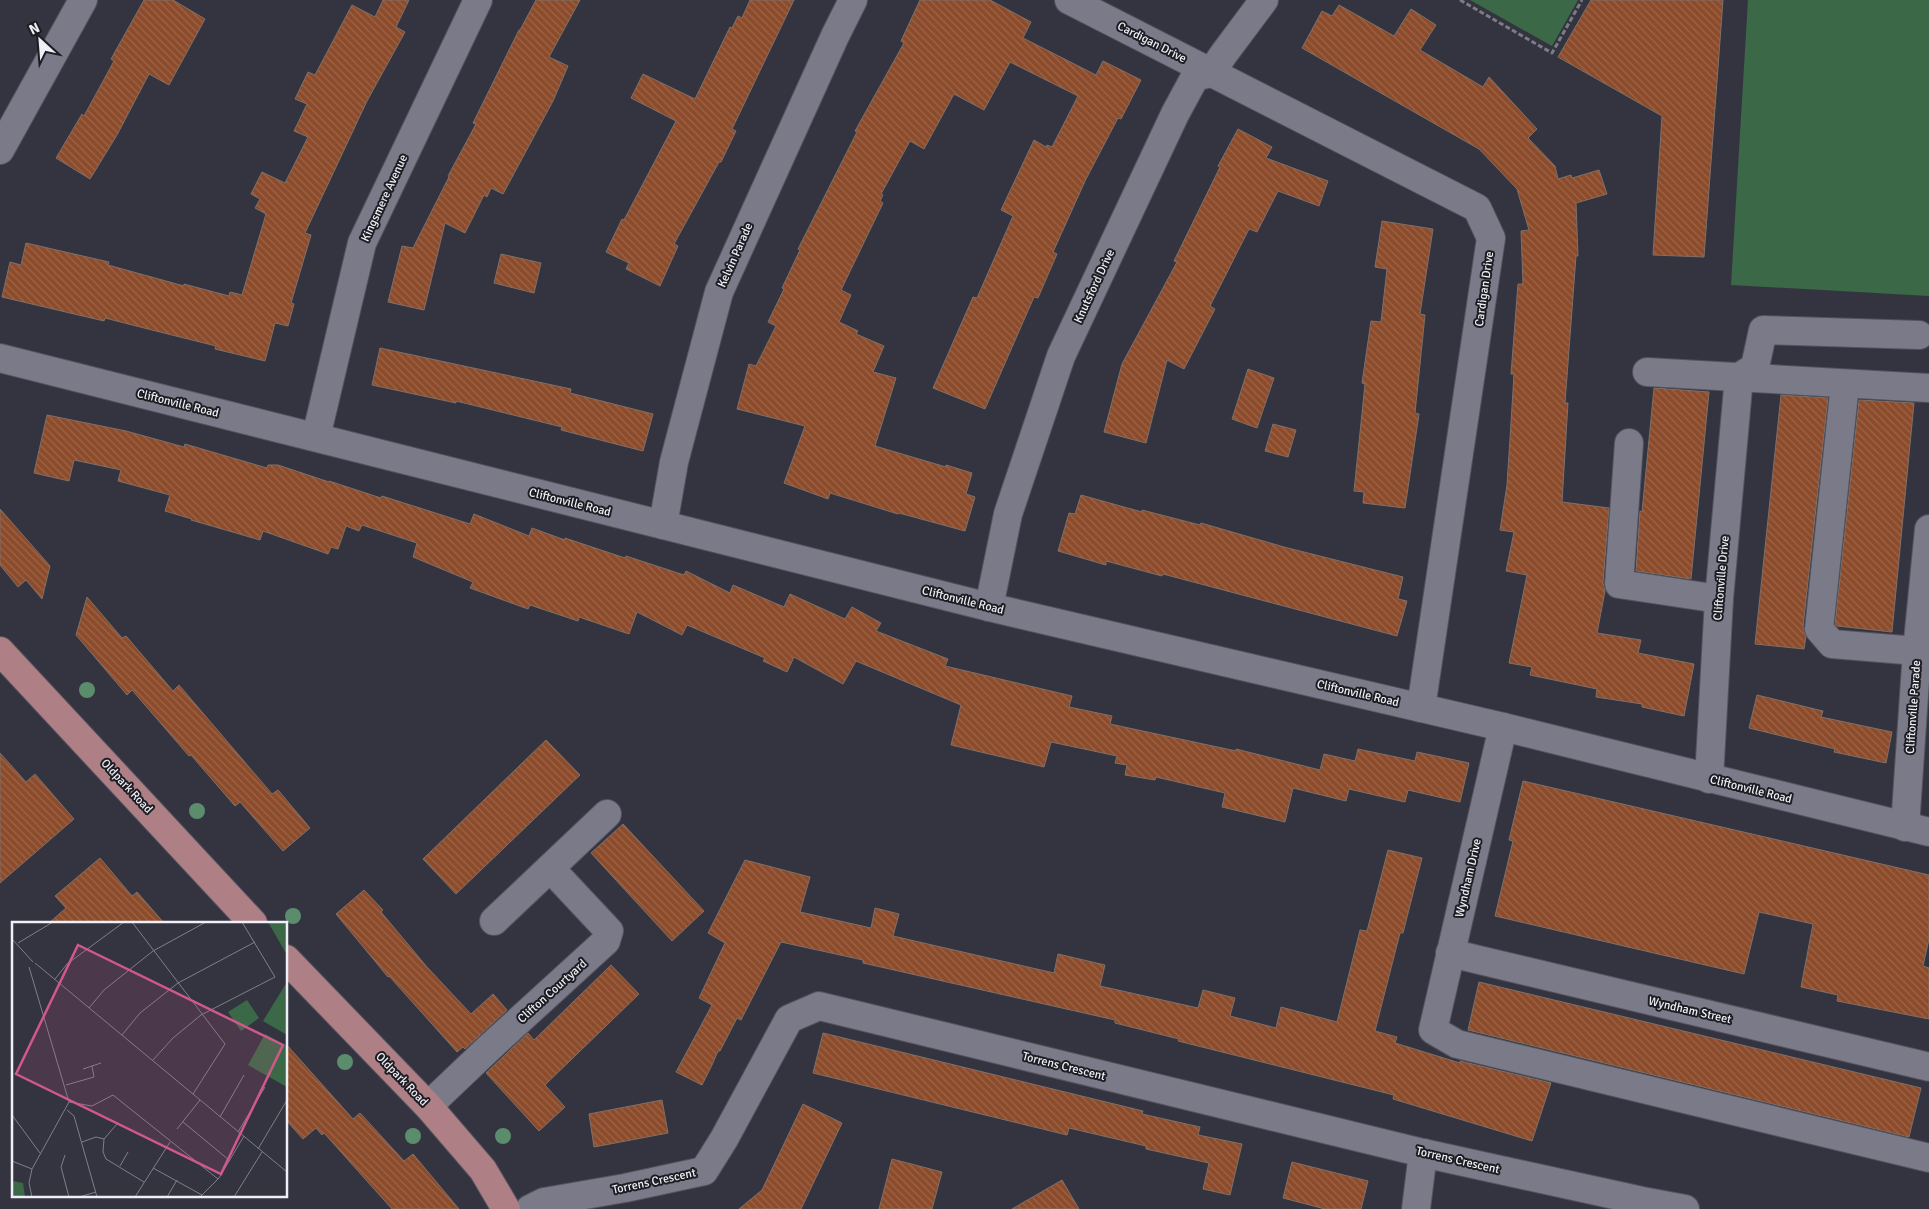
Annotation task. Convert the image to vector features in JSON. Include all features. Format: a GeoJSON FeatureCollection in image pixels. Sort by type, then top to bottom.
{"type":"FeatureCollection","features":[{"type":"Feature","properties":{"kind":"main road","name":"Oldpark Road"},"geometry":{"type":"LineString","coordinates":[[0,652],[252,922]]}},
{"type":"Feature","properties":{"kind":"main road","name":"Oldpark Road"},"geometry":{"type":"LineString","coordinates":[[288,961],[428,1106],[483,1170],[506,1209]]}},
{"type":"Feature","properties":{"kind":"street"},"geometry":{"type":"LineString","coordinates":[[0,150],[83,0]]}},
{"type":"Feature","properties":{"kind":"street","name":"Kingsmere Avenue"},"geometry":{"type":"LineString","coordinates":[[316,437],[362,243],[478,0]]}},
{"type":"Feature","properties":{"kind":"street","name":"Kelvin Parade"},"geometry":{"type":"LineString","coordinates":[[663,525],[674,462],[719,292],[853,0]]}},
{"type":"Feature","properties":{"kind":"street","name":"Cardigan Drive"},"geometry":{"type":"LineString","coordinates":[[1069,0],[1477,208],[1491,238],[1421,708]]}},
{"type":"Feature","properties":{"kind":"street","name":"Knutsford Drive"},"geometry":{"type":"LineString","coordinates":[[989,607],[1008,514],[1061,356],[1175,114],[1195,77],[1211,73],[1264,0]]}},
{"type":"Feature","properties":{"kind":"street"},"geometry":{"type":"LineString","coordinates":[[1739,377],[1754,367],[1763,330],[1919,335]]}},
{"type":"Feature","properties":{"kind":"street","name":"Cliftonville Road"},"geometry":{"type":"LineString","coordinates":[[0,358],[989,607],[1503,727],[1917,829]]}},
{"type":"Feature","properties":{"kind":"street"},"geometry":{"type":"LineString","coordinates":[[1647,372],[1929,388]]}},
{"type":"Feature","properties":{"kind":"street","name":"Cliftonville Drive"},"geometry":{"type":"LineString","coordinates":[[1709,779],[1718,599],[1739,377]]}},
{"type":"Feature","properties":{"kind":"street"},"geometry":{"type":"LineString","coordinates":[[1845,384],[1819,628],[1832,644],[1917,652]]}},
{"type":"Feature","properties":{"kind":"street"},"geometry":{"type":"LineString","coordinates":[[1629,443],[1619,584],[1718,599]]}},
{"type":"Feature","properties":{"kind":"street","name":"Cliftonville Parade"},"geometry":{"type":"LineString","coordinates":[[1917,829],[1917,652],[1929,529]]}},
{"type":"Feature","properties":{"kind":"street","name":"Wyndham Drive"},"geometry":{"type":"LineString","coordinates":[[1503,727],[1433,1030],[1457,1044],[1929,1158]]}},
{"type":"Feature","properties":{"kind":"street"},"geometry":{"type":"LineString","coordinates":[[494,921],[606,814]]}},
{"type":"Feature","properties":{"kind":"street","name":"Clifton Courtyard"},"geometry":{"type":"LineString","coordinates":[[428,1106],[606,941],[608,931],[550,868]]}},
{"type":"Feature","properties":{"kind":"street","name":"Wyndham Street"},"geometry":{"type":"LineString","coordinates":[[1450,953],[1929,1067]]}},
{"type":"Feature","properties":{"kind":"street","name":"Torrens Crescent"},"geometry":{"type":"LineString","coordinates":[[530,1209],[544,1202],[625,1188],[704,1171],[724,1139],[789,1020],[819,1006],[1423,1153],[1685,1209]]}},
{"type":"Feature","properties":{"kind":"street"},"geometry":{"type":"LineString","coordinates":[[1416,1209],[1423,1153]]}},
{"type":"Feature","properties":{"kind":"path"},"geometry":{"type":"LineString","coordinates":[[1460,0],[1552,53],[1582,0]]}},
{"type":"Feature","properties":{"kind":"green space"},"geometry":{"type":"Polygon","coordinates":[[[1470,0],[1578,0],[1552,46],[1470,0]]]}},
{"type":"Feature","properties":{"kind":"green space"},"geometry":{"type":"Polygon","coordinates":[[[1748,0],[1929,0],[1929,296],[1731,285],[1748,0]]]}},
{"type":"Feature","properties":{"kind":"building"},"geometry":{"type":"Polygon","coordinates":[[[144,0],[173,0],[205,19],[169,85],[149,74],[117,135],[90,179],[56,158],[82,114],[84,116],[114,61],[111,59],[144,0]]]}},
{"type":"Feature","properties":{"kind":"building"},"geometry":{"type":"Polygon","coordinates":[[[383,0],[409,0],[396,27],[405,32],[367,101],[305,233],[311,235],[291,303],[294,304],[288,326],[275,323],[265,361],[215,349],[216,346],[105,318],[104,321],[2,297],[10,262],[21,265],[26,243],[109,262],[108,265],[184,286],[184,284],[229,296],[230,292],[242,295],[266,214],[255,208],[260,199],[251,194],[262,172],[285,183],[308,137],[294,131],[307,104],[295,99],[308,72],[315,75],[352,5],[375,17],[383,0]]]}},
{"type":"Feature","properties":{"kind":"building"},"geometry":{"type":"Polygon","coordinates":[[[536,0],[580,0],[549,57],[568,66],[553,101],[503,194],[491,188],[487,197],[484,195],[465,233],[445,223],[424,310],[388,302],[402,246],[413,248],[476,124],[473,123],[519,30],[536,0]]]}},
{"type":"Feature","properties":{"kind":"building"},"geometry":{"type":"Polygon","coordinates":[[[750,0],[794,0],[732,129],[736,131],[721,162],[719,162],[674,244],[678,246],[660,286],[626,269],[629,263],[606,252],[676,121],[631,98],[643,74],[695,99],[730,27],[732,28],[738,16],[742,18],[750,0]]]}},
{"type":"Feature","properties":{"kind":"building"},"geometry":{"type":"Polygon","coordinates":[[[920,0],[990,0],[1031,22],[1023,38],[1096,75],[1103,61],[1141,80],[1121,119],[1118,118],[1086,179],[1053,252],[1057,254],[1038,298],[1034,297],[985,409],[933,388],[973,297],[977,298],[1013,216],[1001,210],[1034,140],[1046,147],[1047,145],[1052,147],[1078,96],[1010,62],[984,110],[954,94],[924,149],[910,141],[881,194],[883,195],[880,201],[883,203],[841,290],[851,295],[839,322],[858,331],[856,334],[884,346],[873,372],[896,378],[875,446],[972,473],[966,494],[975,497],[965,531],[898,514],[830,493],[828,499],[784,483],[805,426],[737,409],[749,364],[756,366],[776,326],[768,322],[784,289],[782,288],[800,250],[798,249],[857,132],[855,131],[904,43],[901,41],[920,0]]]}},
{"type":"Feature","properties":{"kind":"building"},"geometry":{"type":"Polygon","coordinates":[[[1591,0],[1723,0],[1704,257],[1653,255],[1662,116],[1558,57],[1591,0]]]}},
{"type":"Feature","properties":{"kind":"building"},"geometry":{"type":"Polygon","coordinates":[[[1339,5],[1394,36],[1411,9],[1436,25],[1420,50],[1483,87],[1489,77],[1537,129],[1528,138],[1555,166],[1558,179],[1571,175],[1572,178],[1599,170],[1607,194],[1576,203],[1578,256],[1576,256],[1565,403],[1568,403],[1562,502],[1609,508],[1603,583],[1605,591],[1597,633],[1641,640],[1638,653],[1694,664],[1684,716],[1642,707],[1642,704],[1596,697],[1597,689],[1530,675],[1532,667],[1509,663],[1527,575],[1506,571],[1514,532],[1500,530],[1507,485],[1514,374],[1511,374],[1518,284],[1523,284],[1521,231],[1529,230],[1517,189],[1479,149],[1302,48],[1322,11],[1332,16],[1339,5]]]}},
{"type":"Feature","properties":{"kind":"building"},"geometry":{"type":"Polygon","coordinates":[[[1238,129],[1272,147],[1266,158],[1328,181],[1319,206],[1278,191],[1257,232],[1249,229],[1210,306],[1215,309],[1184,369],[1167,360],[1146,443],[1104,432],[1122,364],[1177,262],[1174,261],[1220,167],[1218,166],[1238,129]]]}},
{"type":"Feature","properties":{"kind":"building"},"geometry":{"type":"Polygon","coordinates":[[[1382,221],[1433,229],[1420,314],[1425,315],[1415,413],[1419,414],[1405,508],[1363,503],[1364,492],[1354,491],[1365,384],[1362,383],[1371,321],[1381,322],[1387,269],[1375,267],[1382,221]]]}},
{"type":"Feature","properties":{"kind":"building"},"geometry":{"type":"Polygon","coordinates":[[[501,254],[541,263],[534,293],[494,283],[501,254]]]}},
{"type":"Feature","properties":{"kind":"building"},"geometry":{"type":"Polygon","coordinates":[[[380,348],[571,389],[570,393],[653,414],[643,451],[561,430],[562,427],[456,401],[456,403],[372,385],[380,348]]]}},
{"type":"Feature","properties":{"kind":"building"},"geometry":{"type":"Polygon","coordinates":[[[1248,369],[1274,378],[1257,428],[1232,419],[1248,369]]]}},
{"type":"Feature","properties":{"kind":"building"},"geometry":{"type":"Polygon","coordinates":[[[1654,388],[1709,392],[1691,579],[1636,571],[1640,511],[1642,512],[1654,388]]]}},
{"type":"Feature","properties":{"kind":"building"},"geometry":{"type":"Polygon","coordinates":[[[1781,395],[1828,398],[1803,627],[1806,636],[1804,649],[1755,644],[1781,395]]]}},
{"type":"Feature","properties":{"kind":"building"},"geometry":{"type":"Polygon","coordinates":[[[1859,400],[1914,403],[1892,632],[1837,626],[1835,624],[1859,400]]]}},
{"type":"Feature","properties":{"kind":"building"},"geometry":{"type":"Polygon","coordinates":[[[47,415],[126,431],[184,447],[185,444],[267,468],[268,465],[278,465],[470,524],[474,514],[529,536],[532,528],[565,540],[565,538],[684,575],[686,571],[730,593],[733,585],[784,607],[790,594],[845,619],[852,607],[881,623],[876,631],[948,659],[945,666],[1072,696],[1069,707],[1112,716],[1110,724],[1236,751],[1236,749],[1320,770],[1324,754],[1355,761],[1358,749],[1415,761],[1417,752],[1469,763],[1460,802],[1408,790],[1405,802],[1349,789],[1346,801],[1293,788],[1285,822],[1222,807],[1225,793],[1156,777],[1155,780],[1125,775],[1127,765],[1115,763],[1117,756],[1051,742],[1044,767],[951,745],[961,705],[856,661],[843,684],[794,657],[787,672],[763,661],[765,658],[687,625],[682,635],[637,612],[629,634],[579,617],[578,621],[530,605],[528,609],[470,588],[473,582],[413,557],[417,543],[362,525],[359,531],[346,526],[338,549],[331,547],[328,554],[263,531],[260,540],[165,511],[170,495],[118,481],[121,470],[74,460],[69,481],[34,473],[47,415]]]}},
{"type":"Feature","properties":{"kind":"building"},"geometry":{"type":"Polygon","coordinates":[[[1273,424],[1296,430],[1288,457],[1265,451],[1273,424]]]}},
{"type":"Feature","properties":{"kind":"building"},"geometry":{"type":"Polygon","coordinates":[[[1081,495],[1142,512],[1142,510],[1200,525],[1201,523],[1284,547],[1403,577],[1398,599],[1407,601],[1397,636],[1163,574],[1162,576],[1106,561],[1106,565],[1058,551],[1069,513],[1075,514],[1081,495]]]}},
{"type":"Feature","properties":{"kind":"building"},"geometry":{"type":"Polygon","coordinates":[[[0,509],[50,566],[42,599],[26,580],[18,587],[0,565],[0,509]]]}},
{"type":"Feature","properties":{"kind":"building"},"geometry":{"type":"Polygon","coordinates":[[[87,597],[122,638],[126,636],[173,691],[179,685],[272,794],[278,790],[310,828],[283,851],[240,802],[235,806],[132,690],[127,695],[76,635],[87,597]]]}},
{"type":"Feature","properties":{"kind":"building"},"geometry":{"type":"Polygon","coordinates":[[[1757,695],[1823,711],[1821,717],[1892,732],[1886,763],[1834,752],[1835,749],[1749,728],[1757,695]]]}},
{"type":"Feature","properties":{"kind":"building"},"geometry":{"type":"Polygon","coordinates":[[[546,740],[580,775],[456,894],[423,859],[546,740]]]}},
{"type":"Feature","properties":{"kind":"building"},"geometry":{"type":"Polygon","coordinates":[[[0,753],[26,782],[35,774],[74,819],[0,883],[0,753]]]}},
{"type":"Feature","properties":{"kind":"building"},"geometry":{"type":"Polygon","coordinates":[[[1523,781],[1929,875],[1929,939],[1923,966],[1929,968],[1929,1019],[1837,1001],[1838,995],[1801,987],[1813,924],[1759,912],[1744,974],[1495,916],[1513,841],[1509,840],[1523,781]]]}},
{"type":"Feature","properties":{"kind":"building"},"geometry":{"type":"Polygon","coordinates":[[[623,824],[704,911],[672,941],[591,853],[623,824]]]}},
{"type":"Feature","properties":{"kind":"building"},"geometry":{"type":"Polygon","coordinates":[[[1388,850],[1422,858],[1403,933],[1400,933],[1375,1031],[1397,1037],[1395,1043],[1460,1063],[1460,1061],[1551,1083],[1532,1141],[1393,1099],[1394,1095],[1178,1041],[1179,1039],[1115,1023],[1115,1020],[863,963],[863,960],[781,942],[741,1020],[737,1018],[720,1051],[718,1051],[702,1085],[676,1072],[712,1005],[699,998],[725,943],[708,933],[745,860],[810,877],[800,912],[871,928],[875,908],[899,914],[893,936],[1054,973],[1058,954],[1105,965],[1100,986],[1198,1008],[1203,990],[1235,998],[1230,1016],[1276,1028],[1281,1007],[1337,1022],[1360,930],[1367,931],[1388,850]]]}},
{"type":"Feature","properties":{"kind":"building"},"geometry":{"type":"Polygon","coordinates":[[[100,858],[132,896],[137,892],[163,922],[50,922],[66,908],[55,896],[100,858]]]}},
{"type":"Feature","properties":{"kind":"building"},"geometry":{"type":"Polygon","coordinates":[[[364,890],[383,910],[381,912],[427,967],[471,1014],[493,994],[507,1010],[465,1049],[463,1047],[457,1052],[388,977],[336,914],[364,890]]]}},
{"type":"Feature","properties":{"kind":"building"},"geometry":{"type":"Polygon","coordinates":[[[611,965],[639,994],[545,1085],[565,1107],[539,1131],[486,1073],[528,1033],[534,1040],[611,965]]]}},
{"type":"Feature","properties":{"kind":"building"},"geometry":{"type":"Polygon","coordinates":[[[1479,982],[1921,1088],[1909,1137],[1468,1030],[1479,982]]]}},
{"type":"Feature","properties":{"kind":"building"},"geometry":{"type":"Polygon","coordinates":[[[823,1033],[1143,1111],[1142,1114],[1200,1127],[1198,1135],[1242,1144],[1230,1195],[1203,1189],[1209,1163],[1146,1149],[1146,1146],[1069,1128],[1067,1135],[813,1073],[823,1033]]]}},
{"type":"Feature","properties":{"kind":"building"},"geometry":{"type":"Polygon","coordinates":[[[288,1046],[353,1119],[360,1113],[404,1161],[413,1154],[459,1209],[392,1209],[324,1133],[322,1135],[316,1128],[303,1139],[288,1122],[288,1046]]]}},
{"type":"Feature","properties":{"kind":"building"},"geometry":{"type":"Polygon","coordinates":[[[662,1100],[668,1133],[594,1147],[589,1114],[662,1100]]]}},
{"type":"Feature","properties":{"kind":"building"},"geometry":{"type":"Polygon","coordinates":[[[803,1104],[842,1123],[801,1209],[739,1209],[762,1190],[803,1104]]]}},
{"type":"Feature","properties":{"kind":"building"},"geometry":{"type":"Polygon","coordinates":[[[892,1159],[942,1172],[932,1209],[879,1209],[892,1159]]]}},
{"type":"Feature","properties":{"kind":"building"},"geometry":{"type":"Polygon","coordinates":[[[1292,1162],[1368,1181],[1361,1209],[1325,1209],[1283,1198],[1292,1162]]]}},
{"type":"Feature","properties":{"kind":"building"},"geometry":{"type":"Polygon","coordinates":[[[1062,1180],[1079,1209],[1012,1209],[1062,1180]]]}}]}
